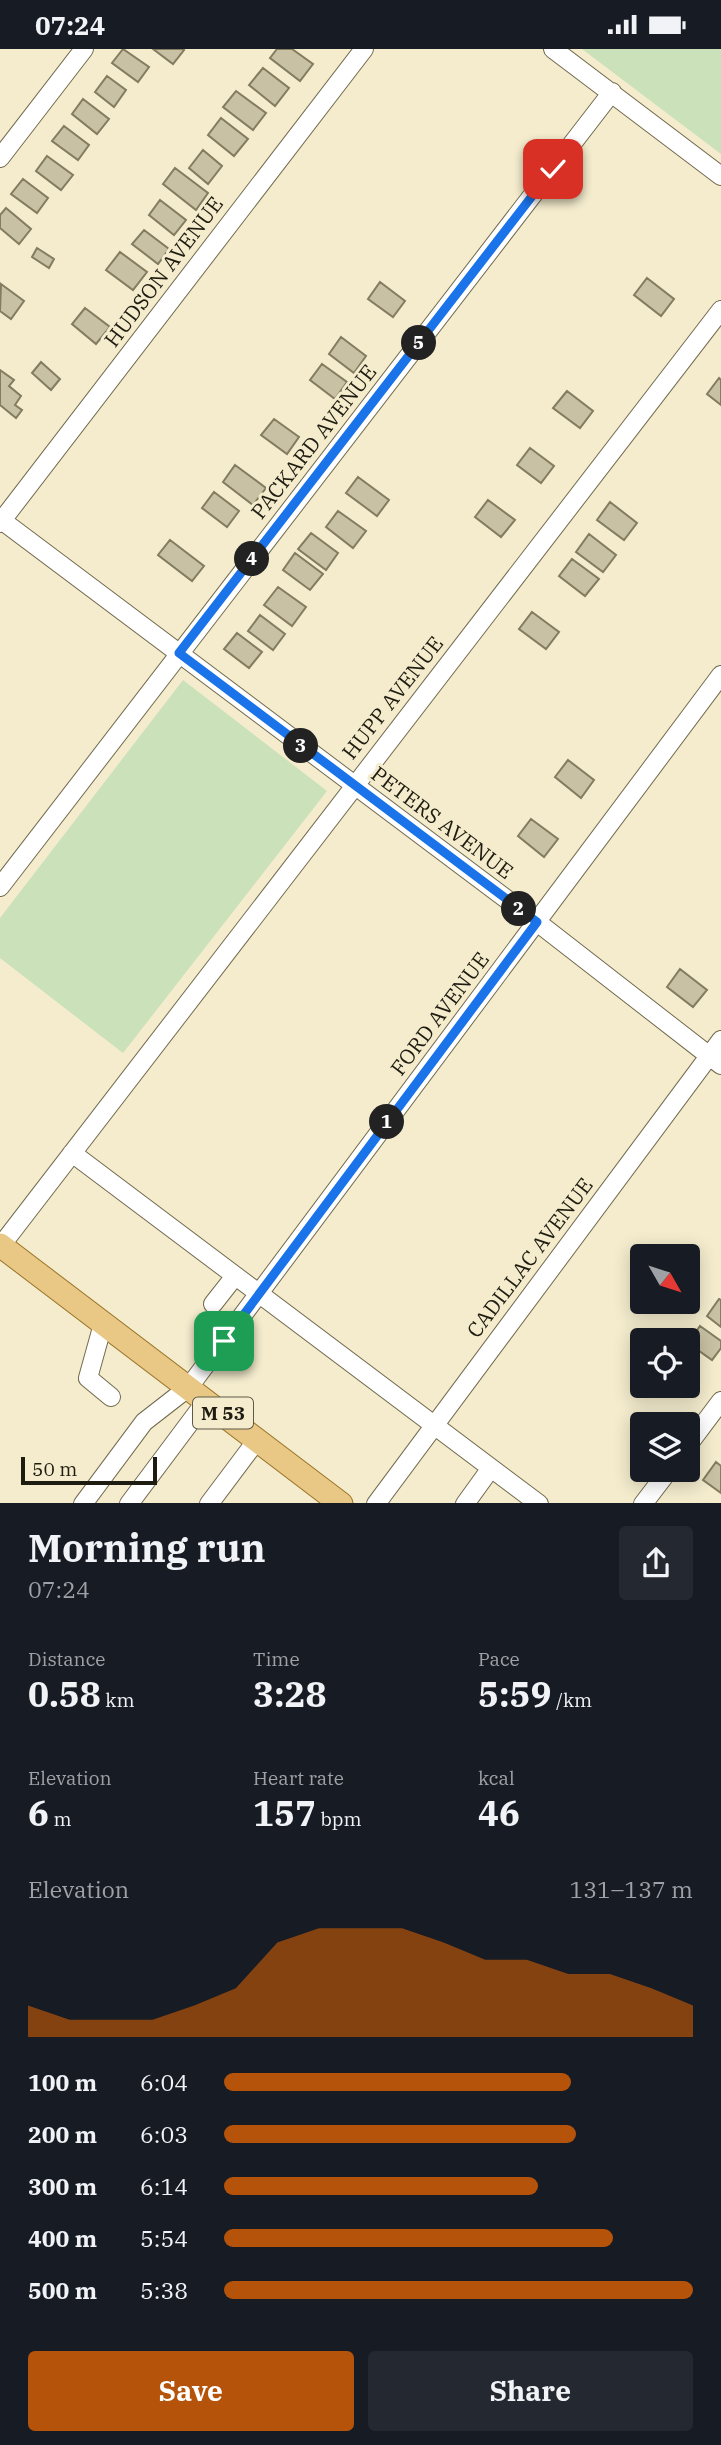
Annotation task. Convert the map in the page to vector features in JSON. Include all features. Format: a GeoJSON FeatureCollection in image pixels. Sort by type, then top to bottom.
{"type":"FeatureCollection","features":[{"type":"Feature","properties":{"kind":"main road","name":"M 53"},"geometry":{"type":"LineString","coordinates":[[0,1246],[341,1503]]}},
{"type":"Feature","properties":{"kind":"street"},"geometry":{"type":"LineString","coordinates":[[0,158],[84,49]]}},
{"type":"Feature","properties":{"kind":"street","name":"HUDSON AVENUE"},"geometry":{"type":"LineString","coordinates":[[1,521],[364,49]]}},
{"type":"Feature","properties":{"kind":"street"},"geometry":{"type":"LineString","coordinates":[[553,49],[721,176]]}},
{"type":"Feature","properties":{"kind":"street","name":"PACKARD AVENUE"},"geometry":{"type":"LineString","coordinates":[[0,887],[612,92]]}},
{"type":"Feature","properties":{"kind":"street","name":"HUPP AVENUE"},"geometry":{"type":"LineString","coordinates":[[0,1246],[721,310]]}},
{"type":"Feature","properties":{"kind":"street","name":"PETERS AVENUE"},"geometry":{"type":"LineString","coordinates":[[1,521],[537,922],[715,1060]]}},
{"type":"Feature","properties":{"kind":"street","name":"FORD AVENUE"},"geometry":{"type":"LineString","coordinates":[[83,1503],[144,1422],[197,1394],[259,1294],[721,675]]}},
{"type":"Feature","properties":{"kind":"street","name":"CADILLAC AVENUE"},"geometry":{"type":"LineString","coordinates":[[376,1503],[715,1060],[721,1040]]}},
{"type":"Feature","properties":{"kind":"street"},"geometry":{"type":"LineString","coordinates":[[72,1153],[539,1503]]}},
{"type":"Feature","properties":{"kind":"street"},"geometry":{"type":"LineString","coordinates":[[214,1304],[235,1276]]}},
{"type":"Feature","properties":{"kind":"street"},"geometry":{"type":"LineString","coordinates":[[103,1324],[88,1378],[111,1397]]}},
{"type":"Feature","properties":{"kind":"street"},"geometry":{"type":"LineString","coordinates":[[133,1502],[197,1394]]}},
{"type":"Feature","properties":{"kind":"street"},"geometry":{"type":"LineString","coordinates":[[700,1429],[721,1401]]}},
{"type":"Feature","properties":{"kind":"street"},"geometry":{"type":"LineString","coordinates":[[209,1503],[257,1440]]}},
{"type":"Feature","properties":{"kind":"street"},"geometry":{"type":"LineString","coordinates":[[465,1503],[491,1468]]}},
{"type":"Feature","properties":{"kind":"street"},"geometry":{"type":"LineString","coordinates":[[643,1503],[659,1482]]}},
{"type":"Feature","properties":{"kind":"green space"},"geometry":{"type":"Polygon","coordinates":[[[582,49],[721,49],[721,154],[582,49]]]}},
{"type":"Feature","properties":{"kind":"green space"},"geometry":{"type":"Polygon","coordinates":[[[183,680],[327,791],[123,1053],[0,958],[0,918],[183,680]]]}},
{"type":"Feature","properties":{"kind":"building"},"geometry":{"type":"Polygon","coordinates":[[[123,49],[149,67],[138,82],[112,63],[123,49]]]}},
{"type":"Feature","properties":{"kind":"building"},"geometry":{"type":"Polygon","coordinates":[[[153,49],[182,49],[184,50],[173,64],[153,49]]]}},
{"type":"Feature","properties":{"kind":"building"},"geometry":{"type":"Polygon","coordinates":[[[277,49],[292,49],[313,64],[300,81],[270,58],[277,49]]]}},
{"type":"Feature","properties":{"kind":"building"},"geometry":{"type":"Polygon","coordinates":[[[263,68],[289,88],[275,106],[249,85],[263,68]]]}},
{"type":"Feature","properties":{"kind":"building"},"geometry":{"type":"Polygon","coordinates":[[[107,76],[126,90],[114,107],[95,92],[107,76]]]}},
{"type":"Feature","properties":{"kind":"building"},"geometry":{"type":"Polygon","coordinates":[[[236,91],[266,113],[253,130],[223,107],[236,91]]]}},
{"type":"Feature","properties":{"kind":"building"},"geometry":{"type":"Polygon","coordinates":[[[83,99],[109,119],[97,134],[72,114],[83,99]]]}},
{"type":"Feature","properties":{"kind":"building"},"geometry":{"type":"Polygon","coordinates":[[[221,118],[248,139],[234,156],[208,135],[221,118]]]}},
{"type":"Feature","properties":{"kind":"building"},"geometry":{"type":"Polygon","coordinates":[[[64,126],[89,145],[78,160],[52,141],[64,126]]]}},
{"type":"Feature","properties":{"kind":"building"},"geometry":{"type":"Polygon","coordinates":[[[203,150],[222,166],[208,184],[189,168],[203,150]]]}},
{"type":"Feature","properties":{"kind":"building"},"geometry":{"type":"Polygon","coordinates":[[[47,156],[73,175],[61,190],[36,171],[47,156]]]}},
{"type":"Feature","properties":{"kind":"building"},"geometry":{"type":"Polygon","coordinates":[[[175,168],[208,193],[196,210],[163,184],[175,168]]]}},
{"type":"Feature","properties":{"kind":"building"},"geometry":{"type":"Polygon","coordinates":[[[23,179],[48,198],[37,213],[11,194],[23,179]]]}},
{"type":"Feature","properties":{"kind":"building"},"geometry":{"type":"Polygon","coordinates":[[[160,200],[186,220],[174,235],[149,215],[160,200]]]}},
{"type":"Feature","properties":{"kind":"building"},"geometry":{"type":"Polygon","coordinates":[[[6,208],[31,229],[19,244],[0,228],[0,215],[6,208]]]}},
{"type":"Feature","properties":{"kind":"building"},"geometry":{"type":"Polygon","coordinates":[[[144,230],[169,249],[158,264],[132,244],[144,230]]]}},
{"type":"Feature","properties":{"kind":"building"},"geometry":{"type":"Polygon","coordinates":[[[37,248],[54,259],[49,268],[32,257],[37,248]]]}},
{"type":"Feature","properties":{"kind":"building"},"geometry":{"type":"Polygon","coordinates":[[[120,252],[147,272],[133,290],[106,270],[120,252]]]}},
{"type":"Feature","properties":{"kind":"building"},"geometry":{"type":"Polygon","coordinates":[[[647,278],[674,299],[661,316],[634,295],[647,278]]]}},
{"type":"Feature","properties":{"kind":"building"},"geometry":{"type":"Polygon","coordinates":[[[380,282],[405,301],[393,317],[368,299],[380,282]]]}},
{"type":"Feature","properties":{"kind":"building"},"geometry":{"type":"Polygon","coordinates":[[[1,284],[24,301],[11,319],[0,311],[1,284]]]}},
{"type":"Feature","properties":{"kind":"building"},"geometry":{"type":"Polygon","coordinates":[[[85,308],[110,327],[96,344],[72,324],[85,308]]]}},
{"type":"Feature","properties":{"kind":"building"},"geometry":{"type":"Polygon","coordinates":[[[341,337],[366,356],[354,373],[329,354],[341,337]]]}},
{"type":"Feature","properties":{"kind":"building"},"geometry":{"type":"Polygon","coordinates":[[[41,362],[60,379],[51,390],[32,373],[41,362]]]}},
{"type":"Feature","properties":{"kind":"building"},"geometry":{"type":"Polygon","coordinates":[[[322,364],[347,382],[335,399],[310,380],[322,364]]]}},
{"type":"Feature","properties":{"kind":"building"},"geometry":{"type":"Polygon","coordinates":[[[0,370],[14,380],[9,386],[21,396],[15,405],[22,410],[16,418],[0,405],[0,370]]]}},
{"type":"Feature","properties":{"kind":"building"},"geometry":{"type":"Polygon","coordinates":[[[719,378],[721,380],[721,405],[707,394],[719,378]]]}},
{"type":"Feature","properties":{"kind":"building"},"geometry":{"type":"Polygon","coordinates":[[[567,391],[593,411],[580,428],[553,408],[567,391]]]}},
{"type":"Feature","properties":{"kind":"building"},"geometry":{"type":"Polygon","coordinates":[[[274,419],[299,437],[287,454],[261,435],[274,419]]]}},
{"type":"Feature","properties":{"kind":"building"},"geometry":{"type":"Polygon","coordinates":[[[530,448],[554,466],[541,483],[517,465],[530,448]]]}},
{"type":"Feature","properties":{"kind":"building"},"geometry":{"type":"Polygon","coordinates":[[[235,465],[266,488],[253,505],[223,482],[235,465]]]}},
{"type":"Feature","properties":{"kind":"building"},"geometry":{"type":"Polygon","coordinates":[[[358,477],[389,500],[377,516],[346,493],[358,477]]]}},
{"type":"Feature","properties":{"kind":"building"},"geometry":{"type":"Polygon","coordinates":[[[214,492],[239,511],[227,527],[202,508],[214,492]]]}},
{"type":"Feature","properties":{"kind":"building"},"geometry":{"type":"Polygon","coordinates":[[[488,500],[515,520],[501,537],[475,517],[488,500]]]}},
{"type":"Feature","properties":{"kind":"building"},"geometry":{"type":"Polygon","coordinates":[[[610,502],[637,523],[624,540],[597,520],[610,502]]]}},
{"type":"Feature","properties":{"kind":"building"},"geometry":{"type":"Polygon","coordinates":[[[338,511],[366,531],[353,548],[326,527],[338,511]]]}},
{"type":"Feature","properties":{"kind":"building"},"geometry":{"type":"Polygon","coordinates":[[[311,533],[338,553],[326,570],[298,549],[311,533]]]}},
{"type":"Feature","properties":{"kind":"building"},"geometry":{"type":"Polygon","coordinates":[[[589,534],[616,555],[603,572],[576,552],[589,534]]]}},
{"type":"Feature","properties":{"kind":"building"},"geometry":{"type":"Polygon","coordinates":[[[170,540],[204,566],[192,581],[158,555],[170,540]]]}},
{"type":"Feature","properties":{"kind":"building"},"geometry":{"type":"Polygon","coordinates":[[[295,553],[323,574],[310,590],[283,570],[295,553]]]}},
{"type":"Feature","properties":{"kind":"building"},"geometry":{"type":"Polygon","coordinates":[[[572,559],[599,579],[585,596],[559,576],[572,559]]]}},
{"type":"Feature","properties":{"kind":"building"},"geometry":{"type":"Polygon","coordinates":[[[278,587],[306,607],[292,626],[264,605],[278,587]]]}},
{"type":"Feature","properties":{"kind":"building"},"geometry":{"type":"Polygon","coordinates":[[[532,612],[559,632],[546,649],[519,629],[532,612]]]}},
{"type":"Feature","properties":{"kind":"building"},"geometry":{"type":"Polygon","coordinates":[[[260,615],[285,634],[273,650],[248,631],[260,615]]]}},
{"type":"Feature","properties":{"kind":"building"},"geometry":{"type":"Polygon","coordinates":[[[237,633],[262,652],[249,668],[224,649],[237,633]]]}},
{"type":"Feature","properties":{"kind":"building"},"geometry":{"type":"Polygon","coordinates":[[[568,760],[594,780],[581,798],[555,777],[568,760]]]}},
{"type":"Feature","properties":{"kind":"building"},"geometry":{"type":"Polygon","coordinates":[[[531,819],[558,839],[544,857],[518,836],[531,819]]]}},
{"type":"Feature","properties":{"kind":"building"},"geometry":{"type":"Polygon","coordinates":[[[680,969],[707,990],[693,1007],[667,987],[680,969]]]}},
{"type":"Feature","properties":{"kind":"building"},"geometry":{"type":"Polygon","coordinates":[[[719,1299],[721,1300],[721,1327],[707,1316],[719,1299]]]}},
{"type":"Feature","properties":{"kind":"building"},"geometry":{"type":"Polygon","coordinates":[[[700,1326],[721,1341],[721,1348],[712,1360],[700,1352],[700,1326]]]}},
{"type":"Feature","properties":{"kind":"building"},"geometry":{"type":"Polygon","coordinates":[[[716,1462],[721,1466],[721,1493],[703,1480],[716,1462]]]}},
{"type":"Feature","properties":{"kind":"route"},"geometry":{"type":"LineString","coordinates":[[224,1341],[537,922],[179,653],[553,169]]}}]}
